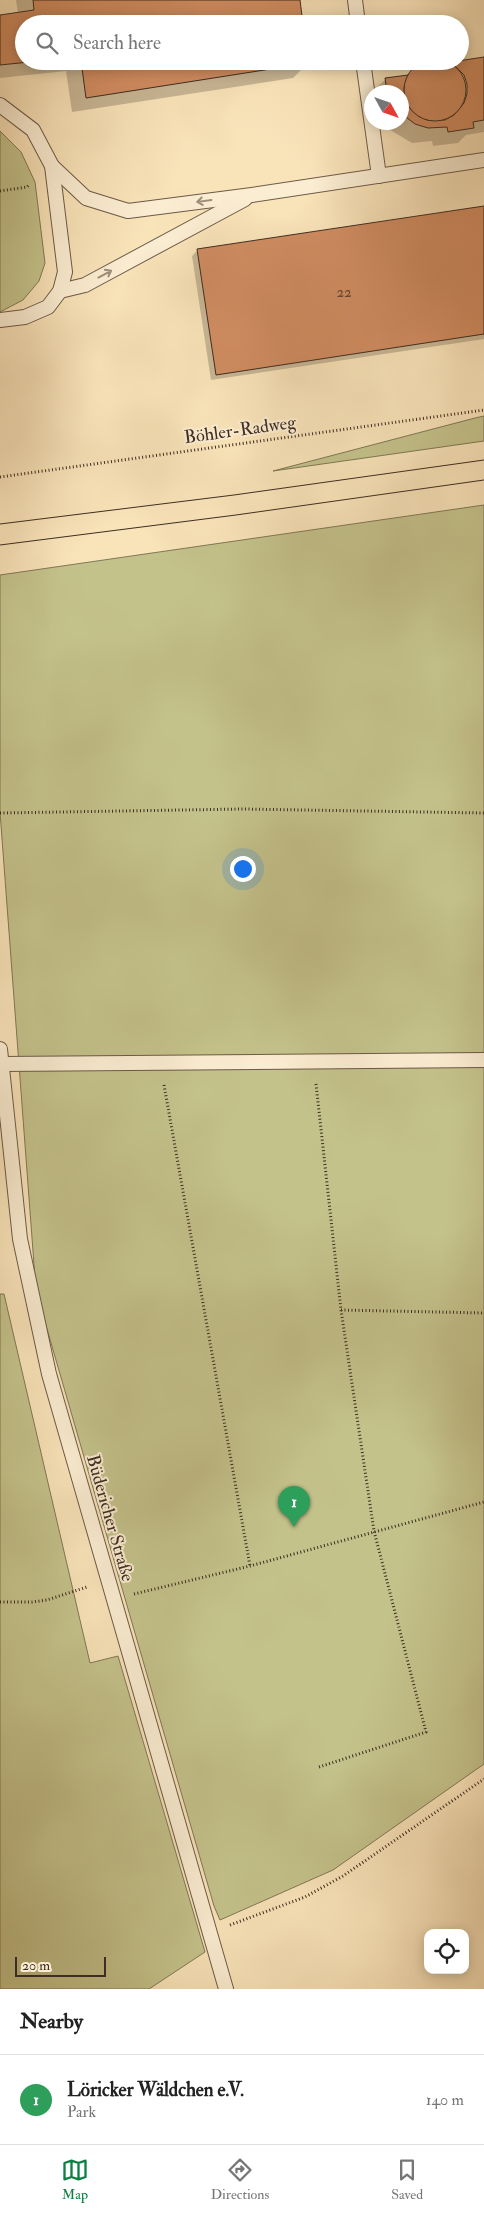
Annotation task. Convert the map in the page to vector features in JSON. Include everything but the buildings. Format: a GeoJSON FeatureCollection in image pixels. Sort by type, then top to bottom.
{"type":"FeatureCollection","features":[{"type":"Feature","properties":{"kind":"lane"},"geometry":{"type":"LineString","coordinates":[[355,0],[357,15]]}},
{"type":"Feature","properties":{"kind":"lane"},"geometry":{"type":"LineString","coordinates":[[364,70],[379,176]]}},
{"type":"Feature","properties":{"kind":"lane"},"geometry":{"type":"LineString","coordinates":[[0,105],[33,130],[52,166],[86,198],[128,211],[252,195],[484,160]]}},
{"type":"Feature","properties":{"kind":"lane"},"geometry":{"type":"LineString","coordinates":[[0,320],[25,317],[48,307],[60,291],[65,272],[52,166]]}},
{"type":"Feature","properties":{"kind":"lane"},"geometry":{"type":"LineString","coordinates":[[60,291],[85,285],[252,195]]}},
{"type":"Feature","properties":{"kind":"lane","name":"Büdericher Straße"},"geometry":{"type":"LineString","coordinates":[[0,1049],[20,1239],[49,1374],[226,1989]]}},
{"type":"Feature","properties":{"kind":"lane"},"geometry":{"type":"LineString","coordinates":[[2,1064],[484,1060]]}},
{"type":"Feature","properties":{"kind":"path"},"geometry":{"type":"LineString","coordinates":[[0,191],[27,186],[52,166]]}},
{"type":"Feature","properties":{"kind":"path","name":"Böhler-Radweg"},"geometry":{"type":"LineString","coordinates":[[0,477],[484,410]]}},
{"type":"Feature","properties":{"kind":"path"},"geometry":{"type":"LineString","coordinates":[[0,813],[243,809],[484,813]]}},
{"type":"Feature","properties":{"kind":"path"},"geometry":{"type":"LineString","coordinates":[[313,1061],[341,1310],[374,1531],[426,1732],[319,1767]]}},
{"type":"Feature","properties":{"kind":"path"},"geometry":{"type":"LineString","coordinates":[[160,1062],[250,1566]]}},
{"type":"Feature","properties":{"kind":"path"},"geometry":{"type":"LineString","coordinates":[[341,1310],[484,1313]]}},
{"type":"Feature","properties":{"kind":"path"},"geometry":{"type":"LineString","coordinates":[[114,1599],[250,1566],[484,1502]]}},
{"type":"Feature","properties":{"kind":"path"},"geometry":{"type":"LineString","coordinates":[[0,1602],[47,1600],[108,1580]]}},
{"type":"Feature","properties":{"kind":"path"},"geometry":{"type":"LineString","coordinates":[[210,1931],[305,1897],[335,1880],[484,1779]]}},
{"type":"Feature","properties":{"kind":"shaded area"},"geometry":{"type":"Polygon","coordinates":[[[0,131],[21,152],[35,182],[45,263],[39,281],[23,300],[0,312],[0,131]]]}},
{"type":"Feature","properties":{"kind":"shaded area"},"geometry":{"type":"Polygon","coordinates":[[[484,416],[484,441],[273,471],[475,418],[484,416]]]}},
{"type":"Feature","properties":{"kind":"shaded area"},"geometry":{"type":"Polygon","coordinates":[[[484,505],[484,1764],[333,1870],[220,1920],[214,1906],[36,1291],[0,812],[0,575],[484,505]]]}},
{"type":"Feature","properties":{"kind":"shaded area"},"geometry":{"type":"Polygon","coordinates":[[[0,1294],[4,1294],[90,1663],[118,1656],[205,1952],[149,1989],[0,1989],[0,1294]]]}},
{"type":"Feature","properties":{"kind":"tram line"},"geometry":{"type":"LineString","coordinates":[[0,524],[234,495],[484,460]]}},
{"type":"Feature","properties":{"kind":"tram line"},"geometry":{"type":"LineString","coordinates":[[0,545],[236,515],[484,480]]}},
{"type":"Feature","properties":{"kind":"place","name":"Löricker Wäldchen e.V."},"geometry":{"type":"Point","coordinates":[294,1527]}}]}
